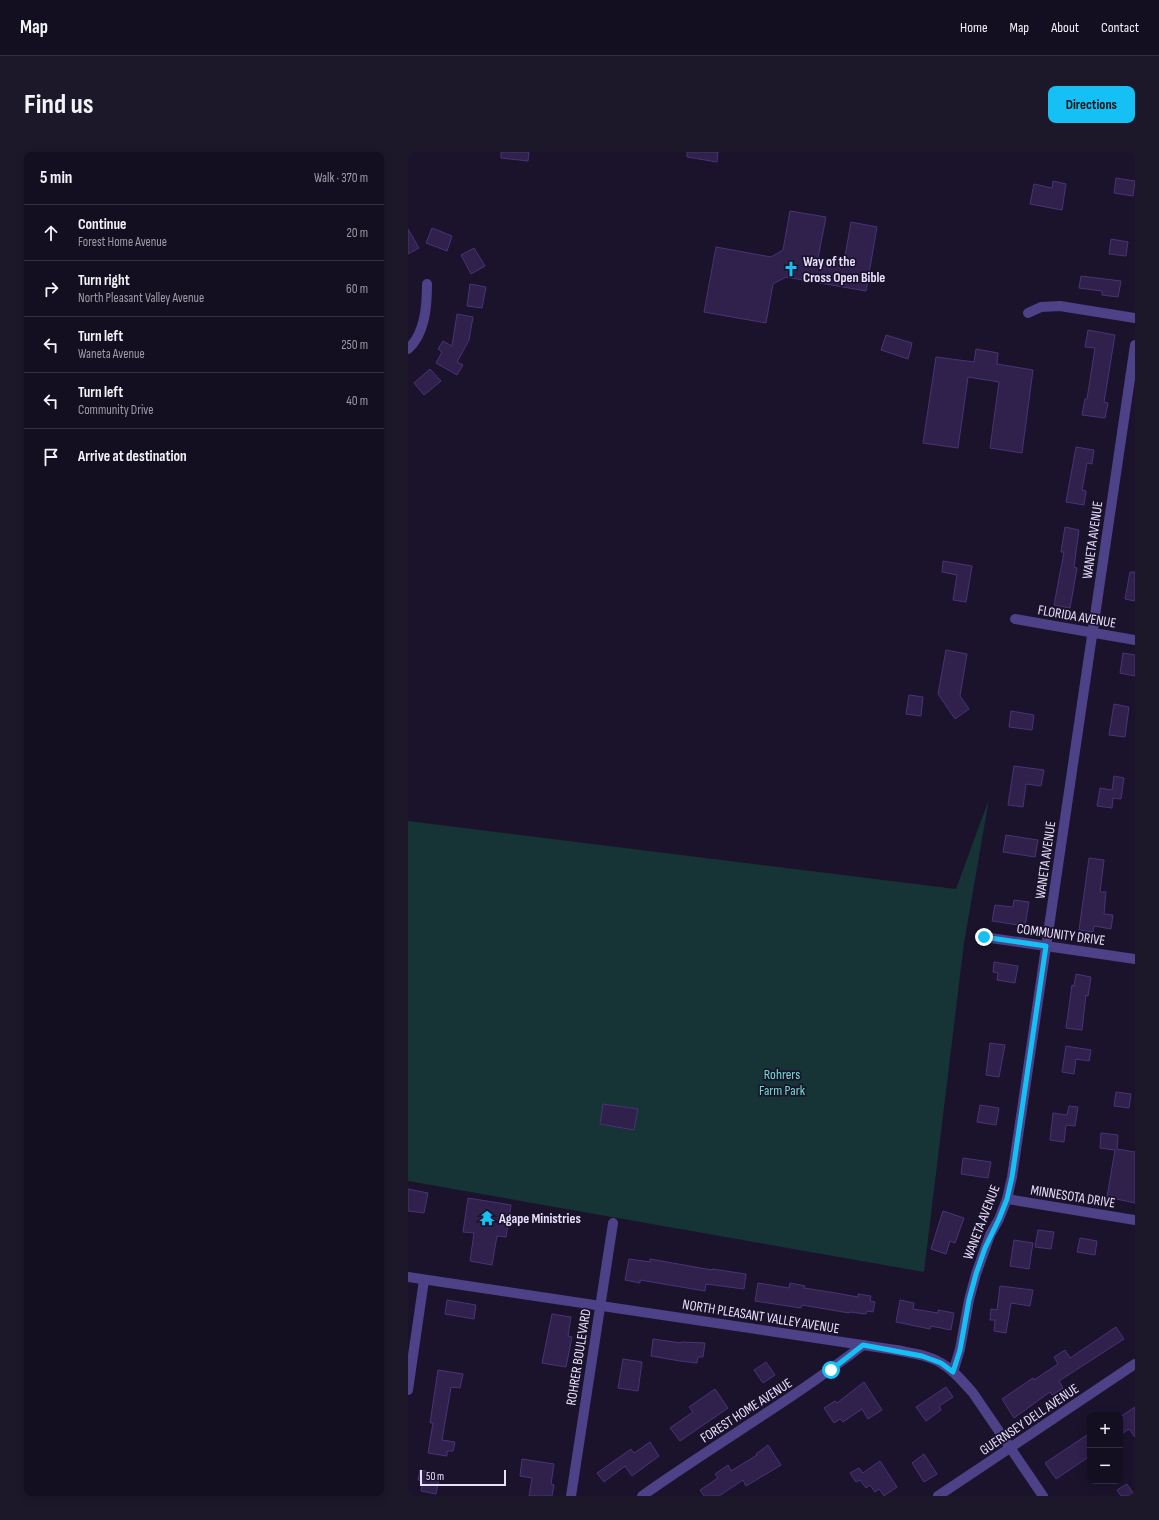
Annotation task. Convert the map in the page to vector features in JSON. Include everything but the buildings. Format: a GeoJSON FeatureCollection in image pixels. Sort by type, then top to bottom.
{"type":"FeatureCollection","features":[{"type":"Feature","properties":{"kind":"street"},"geometry":{"type":"LineString","coordinates":[[408,349],[415,340],[425,313],[427,284]]}},
{"type":"Feature","properties":{"kind":"street"},"geometry":{"type":"LineString","coordinates":[[1028,313],[1040,307],[1060,306],[1135,318]]}},
{"type":"Feature","properties":{"kind":"street","name":"WANETA AVENUE"},"geometry":{"type":"LineString","coordinates":[[953,1372],[960,1350],[969,1300],[976,1274],[985,1248],[1007,1199],[1013,1170],[1135,345]]}},
{"type":"Feature","properties":{"kind":"street","name":"FLORIDA AVENUE"},"geometry":{"type":"LineString","coordinates":[[1015,618],[1135,640]]}},
{"type":"Feature","properties":{"kind":"street","name":"COMMUNITY DRIVE"},"geometry":{"type":"LineString","coordinates":[[984,937],[1135,959]]}},
{"type":"Feature","properties":{"kind":"street","name":"MINNESOTA DRIVE"},"geometry":{"type":"LineString","coordinates":[[1007,1199],[1135,1220]]}},
{"type":"Feature","properties":{"kind":"street","name":"ROHRER BOULEVARD"},"geometry":{"type":"LineString","coordinates":[[571,1496],[613,1223]]}},
{"type":"Feature","properties":{"kind":"street","name":"NORTH PLEASANT VALLEY AVENUE"},"geometry":{"type":"LineString","coordinates":[[408,1277],[863,1345],[922,1356],[941,1363],[953,1372],[973,1393],[1043,1496]]}},
{"type":"Feature","properties":{"kind":"street"},"geometry":{"type":"LineString","coordinates":[[408,1390],[424,1280]]}},
{"type":"Feature","properties":{"kind":"street","name":"FOREST HOME AVENUE"},"geometry":{"type":"LineString","coordinates":[[642,1496],[674,1473],[827,1373],[863,1345]]}},
{"type":"Feature","properties":{"kind":"street","name":"GUERNSEY DELL AVENUE"},"geometry":{"type":"LineString","coordinates":[[938,1496],[1135,1364]]}},
{"type":"Feature","properties":{"kind":"green space","name":"Rohrers Farm Park"},"geometry":{"type":"Polygon","coordinates":[[[989,799],[964,943],[924,1272],[408,1181],[408,821],[956,889],[989,799]]]}},
{"type":"Feature","properties":{"kind":"place","name":"Way of the Cross Open Bible"},"geometry":{"type":"Point","coordinates":[791,269]}},
{"type":"Feature","properties":{"kind":"place","name":"Agape Ministries"},"geometry":{"type":"Point","coordinates":[487,1218]}},
{"type":"Feature","properties":{"kind":"route"},"geometry":{"type":"LineString","coordinates":[[831,1370],[863,1345],[922,1356],[941,1363],[953,1372],[960,1350],[969,1300],[976,1274],[990,1235],[999,1219],[1007,1199],[1012,1177],[1046,946],[984,937]]}}]}
